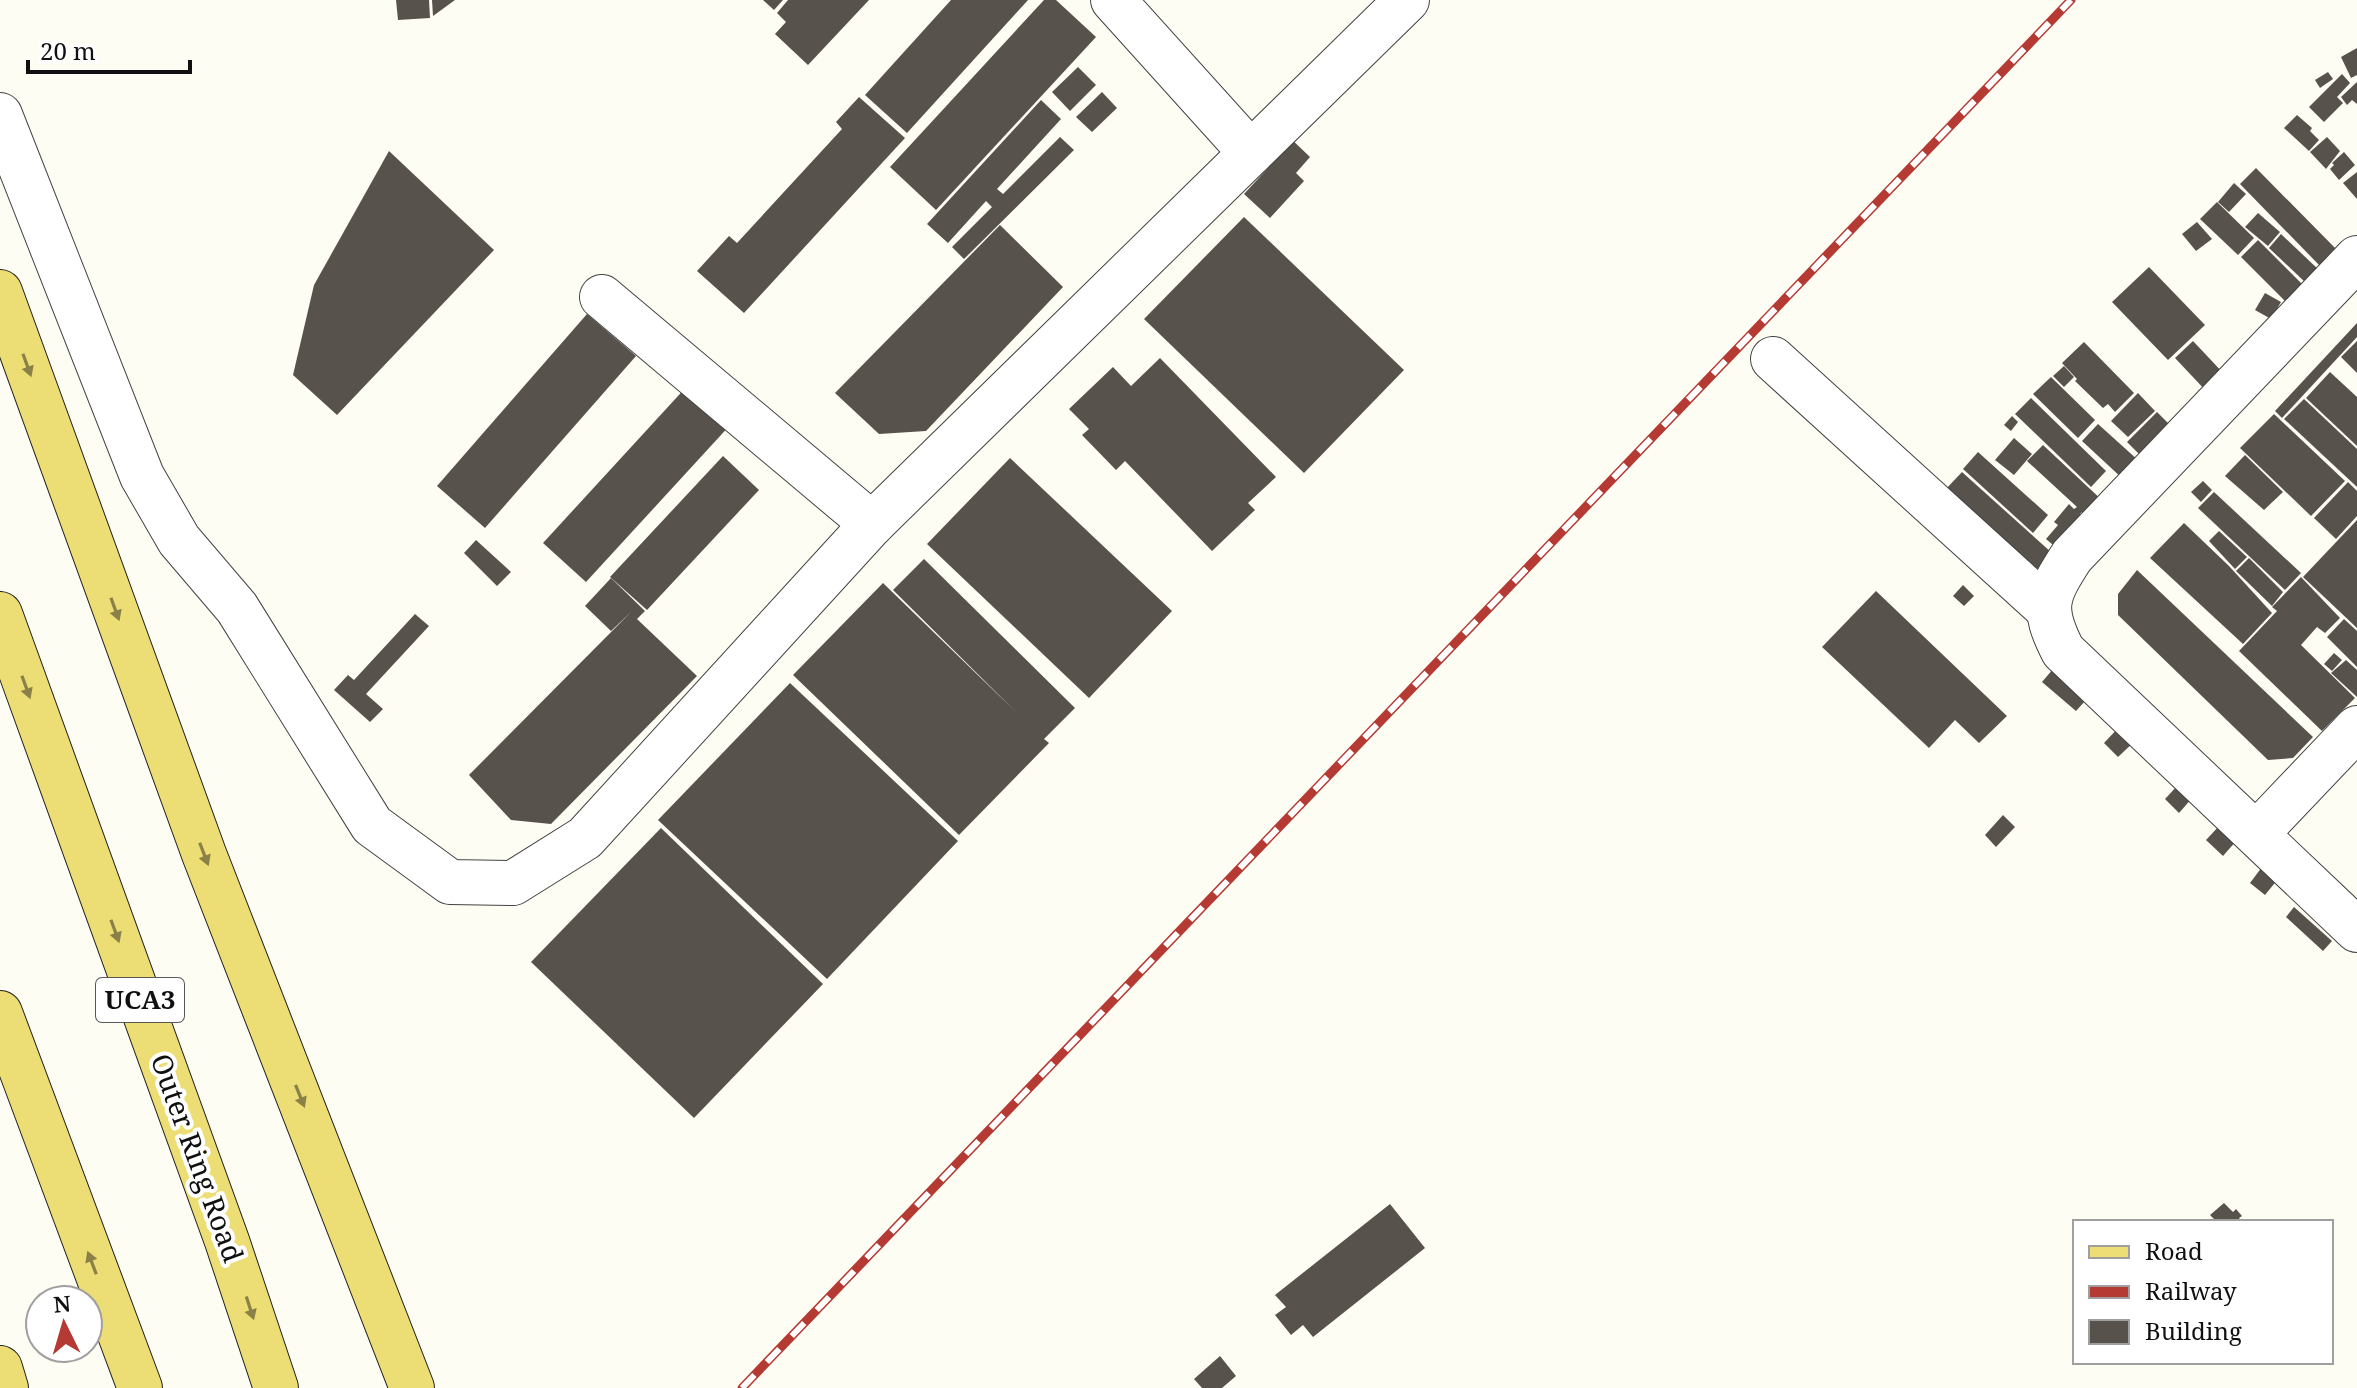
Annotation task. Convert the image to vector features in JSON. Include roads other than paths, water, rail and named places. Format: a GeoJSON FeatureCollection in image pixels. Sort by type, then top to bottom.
{"type":"FeatureCollection","features":[{"type":"Feature","properties":{"kind":"main road"},"geometry":{"type":"LineString","coordinates":[[0,292],[204,854],[412,1388]]}},
{"type":"Feature","properties":{"kind":"main road","name":"Outer Ring Road"},"geometry":{"type":"LineString","coordinates":[[0,614],[227,1241],[276,1388]]}},
{"type":"Feature","properties":{"kind":"main road"},"geometry":{"type":"LineString","coordinates":[[0,1013],[140,1388]]}},
{"type":"Feature","properties":{"kind":"main road"},"geometry":{"type":"LineString","coordinates":[[0,1368],[6,1388]]}},
{"type":"Feature","properties":{"kind":"street"},"geometry":{"type":"LineString","coordinates":[[1113,0],[1251,153]]}},
{"type":"Feature","properties":{"kind":"street"},"geometry":{"type":"LineString","coordinates":[[0,115],[142,476],[179,540],[237,608],[372,825],[450,882],[513,883],[585,838],[872,524],[1407,0]]}},
{"type":"Feature","properties":{"kind":"street"},"geometry":{"type":"LineString","coordinates":[[2357,258],[2072,556],[2053,586],[2049,610],[2050,625],[2063,651],[2357,930]]}},
{"type":"Feature","properties":{"kind":"street"},"geometry":{"type":"LineString","coordinates":[[602,297],[872,524]]}},
{"type":"Feature","properties":{"kind":"street"},"geometry":{"type":"LineString","coordinates":[[1773,359],[2049,610]]}},
{"type":"Feature","properties":{"kind":"street"},"geometry":{"type":"LineString","coordinates":[[2257,833],[2357,728]]}},
{"type":"Feature","properties":{"kind":"railway"},"geometry":{"type":"LineString","coordinates":[[742,1388],[2071,0]]}}]}
